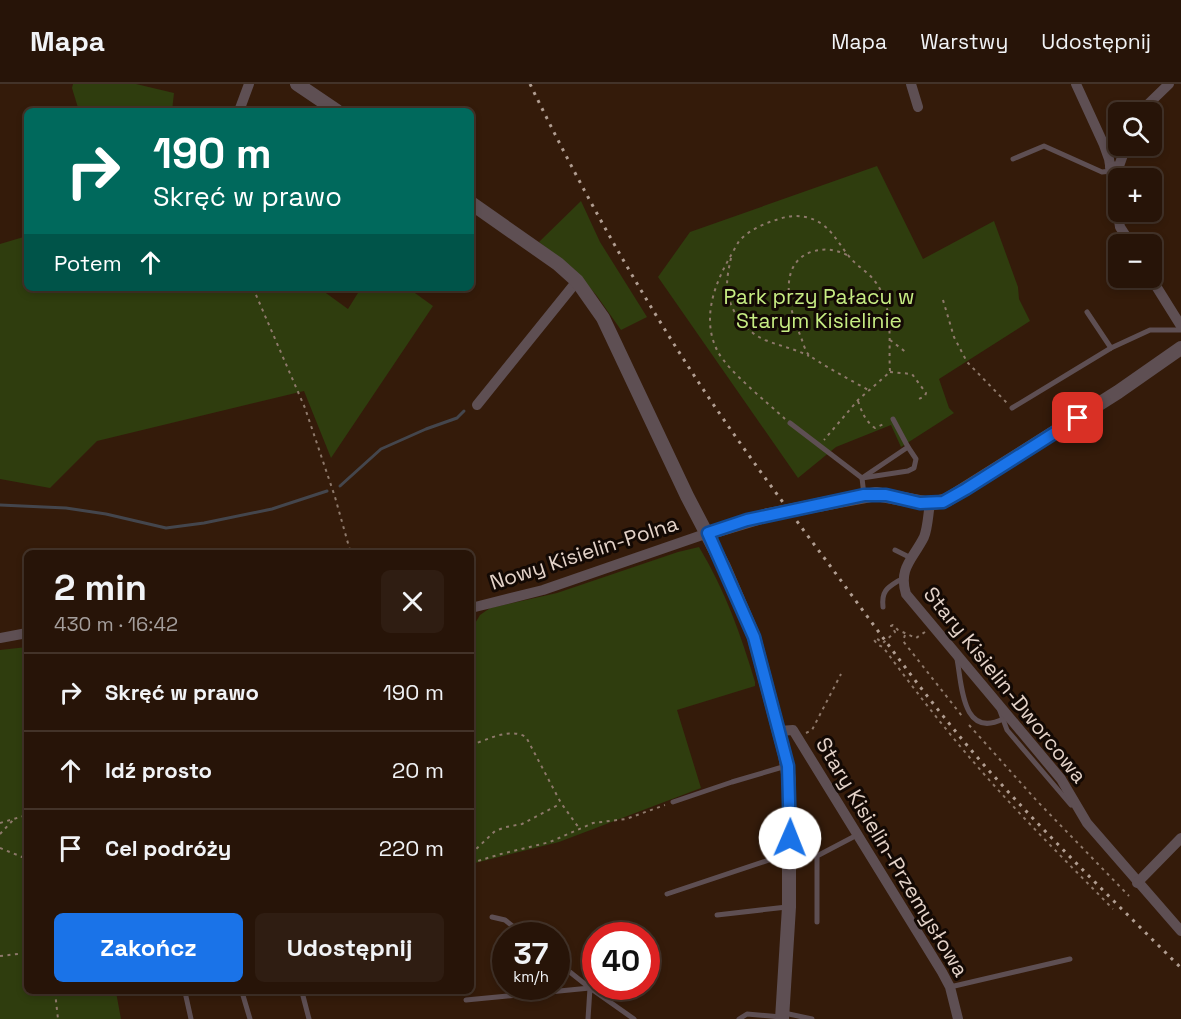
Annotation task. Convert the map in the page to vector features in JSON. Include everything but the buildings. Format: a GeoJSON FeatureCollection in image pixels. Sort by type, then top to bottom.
{"type":"FeatureCollection","features":[{"type":"Feature","properties":{"kind":"street"},"geometry":{"type":"LineString","coordinates":[[240,108],[249,84]]}},
{"type":"Feature","properties":{"kind":"street"},"geometry":{"type":"LineString","coordinates":[[297,84],[333,108]]}},
{"type":"Feature","properties":{"kind":"street"},"geometry":{"type":"LineString","coordinates":[[911,84],[918,106]]}},
{"type":"Feature","properties":{"kind":"street"},"geometry":{"type":"LineString","coordinates":[[1076,84],[1101,136],[1111,168]]}},
{"type":"Feature","properties":{"kind":"street"},"geometry":{"type":"LineString","coordinates":[[1150,102],[1169,84]]}},
{"type":"Feature","properties":{"kind":"street"},"geometry":{"type":"LineString","coordinates":[[1114,168],[1119,166],[1122,156]]}},
{"type":"Feature","properties":{"kind":"street"},"geometry":{"type":"LineString","coordinates":[[474,205],[558,264],[577,281],[603,318],[687,496],[708,533],[754,637],[788,766],[789,908],[782,1016]]}},
{"type":"Feature","properties":{"kind":"street"},"geometry":{"type":"LineString","coordinates":[[477,405],[577,281]]}},
{"type":"Feature","properties":{"kind":"street"},"geometry":{"type":"LineString","coordinates":[[1157,288],[1181,328]]}},
{"type":"Feature","properties":{"kind":"street"},"geometry":{"type":"LineString","coordinates":[[708,533],[747,520],[864,495],[886,495],[930,504],[948,500],[1118,392],[1181,348]]}},
{"type":"Feature","properties":{"kind":"street","name":"Stary Kisielin-Dworcowa"},"geometry":{"type":"LineString","coordinates":[[930,504],[926,531],[904,570],[906,594],[1061,779],[1087,823],[1181,931]]}},
{"type":"Feature","properties":{"kind":"street","name":"Nowy Kisielin-Polna"},"geometry":{"type":"LineString","coordinates":[[474,607],[543,590],[708,533]]}},
{"type":"Feature","properties":{"kind":"street"},"geometry":{"type":"LineString","coordinates":[[0,638],[24,634]]}},
{"type":"Feature","properties":{"kind":"street","name":"Stary Kisielin-Przemysłowa"},"geometry":{"type":"LineString","coordinates":[[778,731],[793,730],[859,834],[942,972],[950,987],[958,1019]]}},
{"type":"Feature","properties":{"kind":"street"},"geometry":{"type":"LineString","coordinates":[[1137,883],[1181,838]]}},
{"type":"Feature","properties":{"kind":"lane"},"geometry":{"type":"LineString","coordinates":[[1013,159],[1044,146],[1102,172],[1108,170]]}},
{"type":"Feature","properties":{"kind":"lane"},"geometry":{"type":"LineString","coordinates":[[1087,312],[1111,348]]}},
{"type":"Feature","properties":{"kind":"lane"},"geometry":{"type":"LineString","coordinates":[[1012,408],[1111,348],[1150,330],[1181,328]]}},
{"type":"Feature","properties":{"kind":"lane"},"geometry":{"type":"LineString","coordinates":[[790,423],[862,478],[908,471],[914,468],[916,459],[893,419]]}},
{"type":"Feature","properties":{"kind":"lane"},"geometry":{"type":"LineString","coordinates":[[862,478],[908,447]]}},
{"type":"Feature","properties":{"kind":"lane"},"geometry":{"type":"LineString","coordinates":[[862,478],[864,495]]}},
{"type":"Feature","properties":{"kind":"lane"},"geometry":{"type":"LineString","coordinates":[[895,550],[911,558]]}},
{"type":"Feature","properties":{"kind":"lane"},"geometry":{"type":"LineString","coordinates":[[883,607],[882,596],[885,590],[903,578]]}},
{"type":"Feature","properties":{"kind":"lane"},"geometry":{"type":"LineString","coordinates":[[956,655],[961,692],[970,714],[978,722],[987,724],[1003,719]]}},
{"type":"Feature","properties":{"kind":"lane"},"geometry":{"type":"LineString","coordinates":[[997,703],[1007,730],[1087,823]]}},
{"type":"Feature","properties":{"kind":"lane"},"geometry":{"type":"LineString","coordinates":[[673,802],[788,766]]}},
{"type":"Feature","properties":{"kind":"lane"},"geometry":{"type":"LineString","coordinates":[[667,894],[784,855],[818,856],[859,834]]}},
{"type":"Feature","properties":{"kind":"lane"},"geometry":{"type":"LineString","coordinates":[[817,922],[818,856]]}},
{"type":"Feature","properties":{"kind":"lane"},"geometry":{"type":"LineString","coordinates":[[717,915],[777,907],[789,908]]}},
{"type":"Feature","properties":{"kind":"lane"},"geometry":{"type":"LineString","coordinates":[[492,917],[508,922]]}},
{"type":"Feature","properties":{"kind":"lane"},"geometry":{"type":"LineString","coordinates":[[950,987],[1070,959]]}},
{"type":"Feature","properties":{"kind":"lane"},"geometry":{"type":"LineString","coordinates":[[570,973],[582,982]]}},
{"type":"Feature","properties":{"kind":"lane"},"geometry":{"type":"LineString","coordinates":[[466,1000],[582,989]]}},
{"type":"Feature","properties":{"kind":"lane"},"geometry":{"type":"LineString","coordinates":[[185,994],[191,1019]]}},
{"type":"Feature","properties":{"kind":"lane"},"geometry":{"type":"LineString","coordinates":[[243,994],[250,1019]]}},
{"type":"Feature","properties":{"kind":"lane"},"geometry":{"type":"LineString","coordinates":[[303,994],[309,1019]]}},
{"type":"Feature","properties":{"kind":"lane"},"geometry":{"type":"LineString","coordinates":[[588,1019],[589,1000]]}},
{"type":"Feature","properties":{"kind":"lane"},"geometry":{"type":"LineString","coordinates":[[607,1000],[634,1019]]}},
{"type":"Feature","properties":{"kind":"lane"},"geometry":{"type":"LineString","coordinates":[[739,1019],[747,1014],[812,1019]]}},
{"type":"Feature","properties":{"kind":"path"},"geometry":{"type":"LineString","coordinates":[[790,423],[729,367],[718,352],[712,337],[710,312],[719,279],[738,242],[768,222],[796,215],[821,223],[836,237],[849,257],[874,279],[885,297],[890,315],[890,372]]}},
{"type":"Feature","properties":{"kind":"path"},"geometry":{"type":"LineString","coordinates":[[809,356],[793,319],[789,302],[791,272],[799,259],[815,251],[834,250],[849,257]]}},
{"type":"Feature","properties":{"kind":"path"},"geometry":{"type":"LineString","coordinates":[[731,256],[727,286],[730,300],[733,309],[747,330],[766,340],[809,356],[868,390]]}},
{"type":"Feature","properties":{"kind":"path"},"geometry":{"type":"LineString","coordinates":[[254,291],[305,408],[350,550]]}},
{"type":"Feature","properties":{"kind":"path"},"geometry":{"type":"LineString","coordinates":[[943,300],[954,337],[967,362],[1012,408]]}},
{"type":"Feature","properties":{"kind":"path"},"geometry":{"type":"LineString","coordinates":[[889,340],[907,353]]}},
{"type":"Feature","properties":{"kind":"path"},"geometry":{"type":"LineString","coordinates":[[819,446],[858,400],[890,372],[912,374],[926,393],[917,400]]}},
{"type":"Feature","properties":{"kind":"path"},"geometry":{"type":"LineString","coordinates":[[858,400],[865,419],[875,428],[893,419]]}},
{"type":"Feature","properties":{"kind":"path"},"geometry":{"type":"LineString","coordinates":[[932,626],[916,638],[897,630],[893,625],[891,626],[895,632],[891,637],[883,643],[876,638],[874,640],[883,647],[929,709],[985,775],[1113,909]]}},
{"type":"Feature","properties":{"kind":"path"},"geometry":{"type":"LineString","coordinates":[[906,634],[903,641],[973,730],[1058,825],[1129,896]]}},
{"type":"Feature","properties":{"kind":"path"},"geometry":{"type":"LineString","coordinates":[[798,738],[812,730],[841,675]]}},
{"type":"Feature","properties":{"kind":"path"},"geometry":{"type":"LineString","coordinates":[[474,744],[501,735],[520,733],[526,737],[561,804],[579,828]]}},
{"type":"Feature","properties":{"kind":"path"},"geometry":{"type":"LineString","coordinates":[[474,862],[550,842],[593,823],[626,819],[673,802]]}},
{"type":"Feature","properties":{"kind":"path"},"geometry":{"type":"LineString","coordinates":[[474,851],[495,831],[522,824],[561,804]]}},
{"type":"Feature","properties":{"kind":"path"},"geometry":{"type":"LineString","coordinates":[[0,823],[24,816]]}},
{"type":"Feature","properties":{"kind":"path"},"geometry":{"type":"LineString","coordinates":[[0,834],[14,819]]}},
{"type":"Feature","properties":{"kind":"path"},"geometry":{"type":"LineString","coordinates":[[0,848],[24,858]]}},
{"type":"Feature","properties":{"kind":"path"},"geometry":{"type":"LineString","coordinates":[[0,956],[24,953]]}},
{"type":"Feature","properties":{"kind":"path"},"geometry":{"type":"LineString","coordinates":[[55,994],[58,1019]]}},
{"type":"Feature","properties":{"kind":"green space"},"geometry":{"type":"Polygon","coordinates":[[[73,84],[136,84],[174,93],[172,108],[78,108],[72,88],[73,84]]]}},
{"type":"Feature","properties":{"kind":"green space","name":"Park przy Pałacu w Starym Kisielinie"},"geometry":{"type":"Polygon","coordinates":[[[877,166],[923,259],[994,221],[1018,287],[1019,299],[1030,321],[939,379],[949,408],[954,413],[901,447],[891,425],[836,447],[798,478],[658,277],[690,232],[877,166]]]}},
{"type":"Feature","properties":{"kind":"green space"},"geometry":{"type":"Polygon","coordinates":[[[581,201],[600,242],[647,317],[621,330],[574,269],[539,242],[581,201]]]}},
{"type":"Feature","properties":{"kind":"green space"},"geometry":{"type":"Polygon","coordinates":[[[24,237],[24,291],[323,291],[348,309],[359,291],[412,291],[433,306],[331,458],[304,391],[97,441],[50,488],[0,479],[0,244],[24,237]]]}},
{"type":"Feature","properties":{"kind":"green space"},"geometry":{"type":"Polygon","coordinates":[[[699,547],[732,613],[755,682],[755,686],[677,710],[701,788],[559,842],[474,863],[474,625],[480,615],[490,608],[557,593],[699,547]]]}},
{"type":"Feature","properties":{"kind":"green space"},"geometry":{"type":"Polygon","coordinates":[[[24,647],[24,994],[116,994],[121,1019],[0,1019],[0,650],[24,647]]]}},
{"type":"Feature","properties":{"kind":"waterway"},"geometry":{"type":"LineString","coordinates":[[340,486],[381,449],[457,418],[464,411]]}},
{"type":"Feature","properties":{"kind":"waterway"},"geometry":{"type":"LineString","coordinates":[[0,505],[66,508],[106,514],[166,528],[272,509],[327,491]]}},
{"type":"Feature","properties":{"kind":"railway"},"geometry":{"type":"LineString","coordinates":[[530,84],[589,199],[631,273],[676,347],[746,452],[904,666],[963,741],[1056,843],[1181,968]]}},
{"type":"Feature","properties":{"kind":"route"},"geometry":{"type":"LineString","coordinates":[[790,838],[788,766],[754,637],[708,533],[747,520],[864,495],[886,495],[930,504],[943,502],[1078,418]]}}]}
